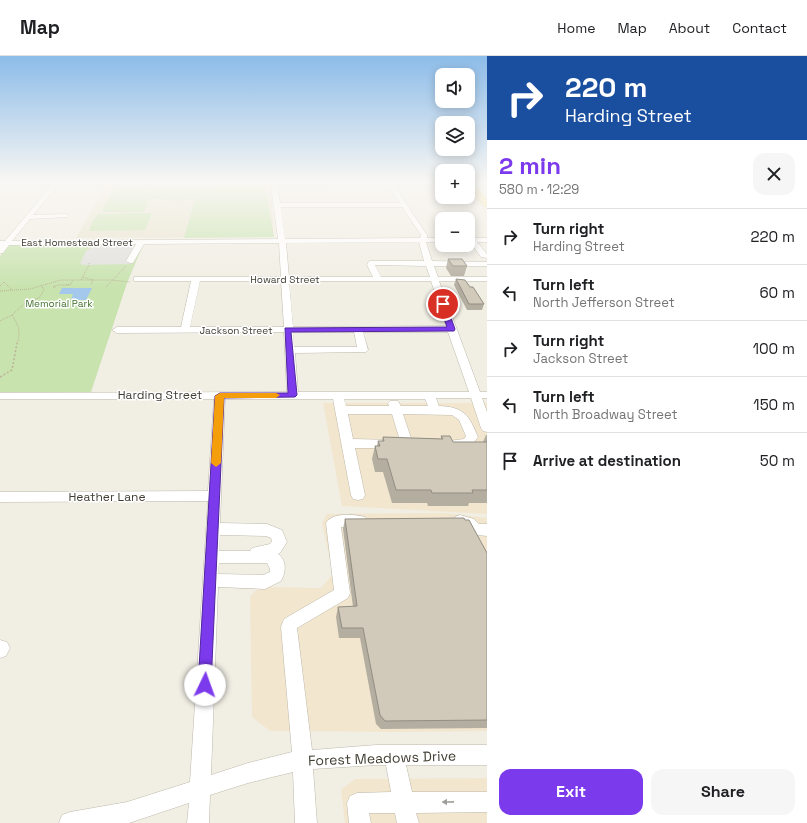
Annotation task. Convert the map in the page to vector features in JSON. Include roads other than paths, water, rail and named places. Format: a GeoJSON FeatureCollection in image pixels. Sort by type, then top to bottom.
{"type":"FeatureCollection","features":[{"type":"Feature","properties":{"kind":"street"},"geometry":{"type":"LineString","coordinates":[[0,252],[4,243],[27,218]]}},
{"type":"Feature","properties":{"kind":"street"},"geometry":{"type":"LineString","coordinates":[[279,218],[285,279],[292,395]]}},
{"type":"Feature","properties":{"kind":"street"},"geometry":{"type":"LineString","coordinates":[[413,218],[424,235],[422,244],[428,263],[475,395],[484,410],[487,428]]}},
{"type":"Feature","properties":{"kind":"street","name":"East Homestead Street"},"geometry":{"type":"LineString","coordinates":[[4,243],[435,240]]}},
{"type":"Feature","properties":{"kind":"street"},"geometry":{"type":"LineString","coordinates":[[475,240],[487,240]]}},
{"type":"Feature","properties":{"kind":"street"},"geometry":{"type":"LineString","coordinates":[[130,261],[142,241]]}},
{"type":"Feature","properties":{"kind":"street"},"geometry":{"type":"LineString","coordinates":[[97,249],[101,242]]}},
{"type":"Feature","properties":{"kind":"street"},"geometry":{"type":"LineString","coordinates":[[475,245],[484,255],[487,256]]}},
{"type":"Feature","properties":{"kind":"street"},"geometry":{"type":"LineString","coordinates":[[378,279],[371,265],[372,263],[487,264]]}},
{"type":"Feature","properties":{"kind":"street","name":"Howard Street"},"geometry":{"type":"LineString","coordinates":[[136,279],[487,279]]}},
{"type":"Feature","properties":{"kind":"street"},"geometry":{"type":"LineString","coordinates":[[185,330],[196,279]]}},
{"type":"Feature","properties":{"kind":"street","name":"Jackson Street"},"geometry":{"type":"LineString","coordinates":[[117,330],[288,330],[328,340],[358,330],[451,329]]}},
{"type":"Feature","properties":{"kind":"street"},"geometry":{"type":"LineString","coordinates":[[289,350],[328,340],[362,350],[358,330]]}},
{"type":"Feature","properties":{"kind":"street"},"geometry":{"type":"LineString","coordinates":[[338,395],[358,495]]}},
{"type":"Feature","properties":{"kind":"street"},"geometry":{"type":"LineString","coordinates":[[391,395],[407,444]]}},
{"type":"Feature","properties":{"kind":"street"},"geometry":{"type":"LineString","coordinates":[[429,395],[436,410]]}},
{"type":"Feature","properties":{"kind":"street","name":"Harding Street"},"geometry":{"type":"LineString","coordinates":[[0,396],[487,395]]}},
{"type":"Feature","properties":{"kind":"street"},"geometry":{"type":"LineString","coordinates":[[198,823],[220,396]]}},
{"type":"Feature","properties":{"kind":"street"},"geometry":{"type":"LineString","coordinates":[[341,410],[454,410],[464,417],[472,437],[467,444],[444,444]]}},
{"type":"Feature","properties":{"kind":"street"},"geometry":{"type":"LineString","coordinates":[[348,442],[354,444],[422,444]]}},
{"type":"Feature","properties":{"kind":"street","name":"Heather Lane"},"geometry":{"type":"LineString","coordinates":[[0,497],[214,496]]}},
{"type":"Feature","properties":{"kind":"street"},"geometry":{"type":"LineString","coordinates":[[306,823],[303,760],[289,627],[290,624],[342,593],[333,522],[373,521]]}},
{"type":"Feature","properties":{"kind":"street"},"geometry":{"type":"LineString","coordinates":[[449,521],[466,521],[481,535]]}},
{"type":"Feature","properties":{"kind":"street"},"geometry":{"type":"LineString","coordinates":[[211,554],[265,552],[275,549],[280,542],[278,534],[267,530],[213,529]]}},
{"type":"Feature","properties":{"kind":"street"},"geometry":{"type":"LineString","coordinates":[[210,580],[265,582],[276,576],[278,569],[276,561],[270,557],[211,554]]}},
{"type":"Feature","properties":{"kind":"street","name":"Forest Meadows Drive"},"geometry":{"type":"LineString","coordinates":[[70,823],[126,813],[226,779],[303,760],[361,756],[487,755]]}},
{"type":"Feature","properties":{"kind":"street"},"geometry":{"type":"LineString","coordinates":[[394,756],[408,823]]}},
{"type":"Feature","properties":{"kind":"street"},"geometry":{"type":"LineString","coordinates":[[360,823],[357,803],[487,802]]}},
{"type":"Feature","properties":{"kind":"water"},"geometry":{"type":"Polygon","coordinates":[[[62,288],[92,288],[86,300],[71,300],[73,294],[59,294],[62,288]]]}},
{"type":"Feature","properties":{"kind":"park label","name":"Memorial Park"},"geometry":{"type":"Point","coordinates":[59,303]}}]}
